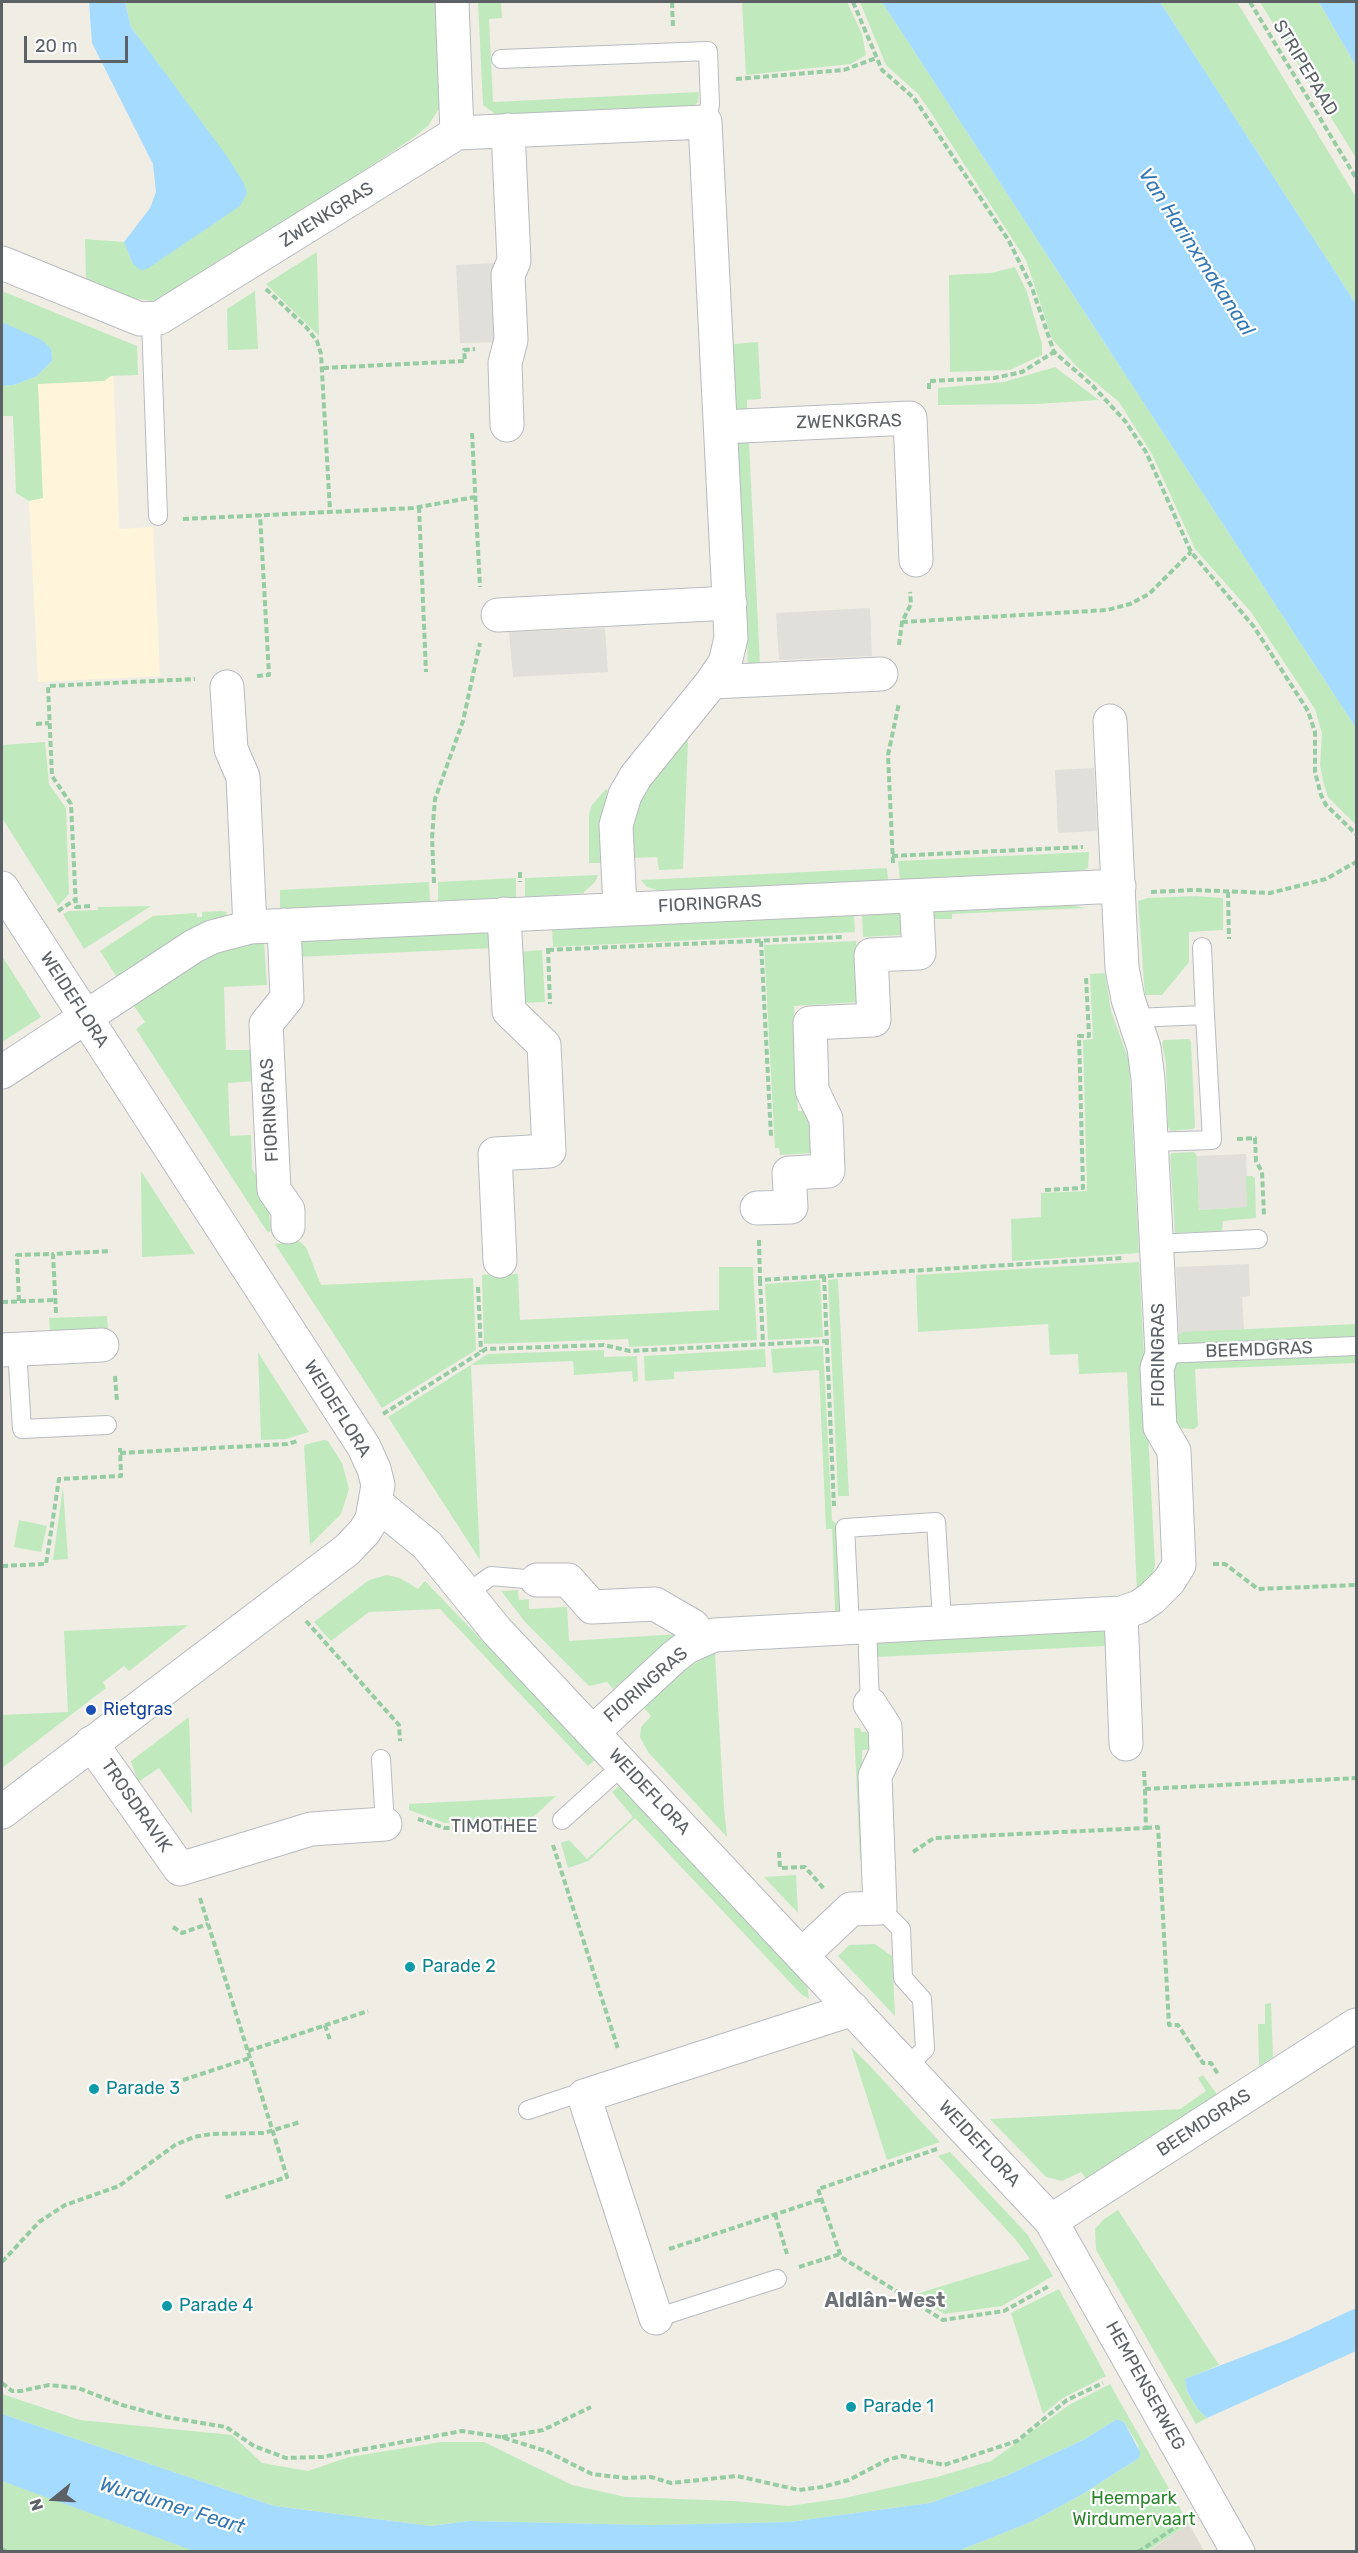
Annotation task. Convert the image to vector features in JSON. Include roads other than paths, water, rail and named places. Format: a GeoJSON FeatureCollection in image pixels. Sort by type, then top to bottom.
{"type":"FeatureCollection","features":[{"type":"Feature","properties":{"kind":"street"},"geometry":{"type":"LineString","coordinates":[[452,2],[457,133]]}},
{"type":"Feature","properties":{"kind":"street"},"geometry":{"type":"LineString","coordinates":[[620,908],[616,825],[624,795],[636,776],[725,663],[731,638],[705,122]]}},
{"type":"Feature","properties":{"kind":"street","name":"ZWENKGRAS"},"geometry":{"type":"LineString","coordinates":[[151,320],[167,316],[457,133],[705,122]]}},
{"type":"Feature","properties":{"kind":"street"},"geometry":{"type":"LineString","coordinates":[[507,425],[505,363],[511,340],[508,275],[514,261],[508,130]]}},
{"type":"Feature","properties":{"kind":"street"},"geometry":{"type":"LineString","coordinates":[[2,263],[140,319],[151,320]]}},
{"type":"Feature","properties":{"kind":"street","name":"ZWENKGRAS"},"geometry":{"type":"LineString","coordinates":[[721,427],[910,418],[916,560]]}},
{"type":"Feature","properties":{"kind":"street"},"geometry":{"type":"LineString","coordinates":[[486,615],[730,603]]}},
{"type":"Feature","properties":{"kind":"street"},"geometry":{"type":"LineString","coordinates":[[712,682],[893,676]]}},
{"type":"Feature","properties":{"kind":"street"},"geometry":{"type":"LineString","coordinates":[[226,680],[231,749],[243,777],[250,927]]}},
{"type":"Feature","properties":{"kind":"street","name":"FIORINGRAS"},"geometry":{"type":"LineString","coordinates":[[592,1732],[674,1657],[700,1640],[732,1632],[1121,1612],[1139,1607],[1152,1598],[1169,1581],[1179,1565],[1174,1451],[1160,1427],[1156,1368],[1162,1354],[1148,1079],[1144,1048],[1123,974],[1110,721]]}},
{"type":"Feature","properties":{"kind":"street","name":"WEIDEFLORA"},"geometry":{"type":"LineString","coordinates":[[2,888],[364,1447],[378,1485],[376,1503],[428,1545],[496,1631],[1051,2221]]}},
{"type":"Feature","properties":{"kind":"street","name":"FIORINGRAS"},"geometry":{"type":"LineString","coordinates":[[2,1072],[194,946],[212,937],[250,927],[620,908],[1119,890]]}},
{"type":"Feature","properties":{"kind":"street"},"geometry":{"type":"LineString","coordinates":[[757,1208],[791,1207],[789,1173],[828,1172],[826,1119],[812,1089],[810,1023],[874,1020],[871,956],[919,953],[905,896]]}},
{"type":"Feature","properties":{"kind":"street"},"geometry":{"type":"LineString","coordinates":[[500,1261],[495,1154],[549,1151],[544,1045],[509,1011],[504,914]]}},
{"type":"Feature","properties":{"kind":"street","name":"FIORINGRAS"},"geometry":{"type":"LineString","coordinates":[[284,925],[287,998],[266,1024],[274,1190],[288,1210],[288,1227]]}},
{"type":"Feature","properties":{"kind":"street"},"geometry":{"type":"LineString","coordinates":[[9,1350],[102,1345]]}},
{"type":"Feature","properties":{"kind":"street"},"geometry":{"type":"LineString","coordinates":[[2,1812],[347,1550],[365,1531],[376,1503]]}},
{"type":"Feature","properties":{"kind":"street","name":"FIORINGRAS"},"geometry":{"type":"LineString","coordinates":[[537,1580],[568,1580],[592,1607],[655,1604],[693,1626],[700,1640]]}},
{"type":"Feature","properties":{"kind":"street"},"geometry":{"type":"LineString","coordinates":[[1121,1612],[1126,1744]]}},
{"type":"Feature","properties":{"kind":"street"},"geometry":{"type":"LineString","coordinates":[[802,1955],[865,1908],[879,1857],[875,1776],[886,1753],[885,1727],[870,1704]]}},
{"type":"Feature","properties":{"kind":"street","name":"TROSDRAVIK"},"geometry":{"type":"LineString","coordinates":[[91,1743],[180,1869],[310,1829],[396,1820]]}},
{"type":"Feature","properties":{"kind":"street"},"geometry":{"type":"LineString","coordinates":[[656,2318],[584,2096],[853,2009]]}},
{"type":"Feature","properties":{"kind":"street","name":"BEEMDGRAS"},"geometry":{"type":"LineString","coordinates":[[1051,2221],[1356,2025]]}},
{"type":"Feature","properties":{"kind":"street","name":"HEMPENSERWEG"},"geometry":{"type":"LineString","coordinates":[[1051,2221],[1238,2552]]}},
{"type":"Feature","properties":{"kind":"lane"},"geometry":{"type":"LineString","coordinates":[[501,59],[708,51],[710,105],[705,122]]}},
{"type":"Feature","properties":{"kind":"lane"},"geometry":{"type":"LineString","coordinates":[[151,320],[166,518]]}},
{"type":"Feature","properties":{"kind":"lane"},"geometry":{"type":"LineString","coordinates":[[1152,1142],[1212,1140],[1202,947]]}},
{"type":"Feature","properties":{"kind":"lane"},"geometry":{"type":"LineString","coordinates":[[1134,1018],[1205,1015]]}},
{"type":"Feature","properties":{"kind":"lane"},"geometry":{"type":"LineString","coordinates":[[1156,1250],[1258,1239]]}},
{"type":"Feature","properties":{"kind":"lane","name":"BEEMDGRAS"},"geometry":{"type":"LineString","coordinates":[[1162,1354],[1356,1346]]}},
{"type":"Feature","properties":{"kind":"lane"},"geometry":{"type":"LineString","coordinates":[[9,1350],[22,1429],[106,1425]]}},
{"type":"Feature","properties":{"kind":"lane"},"geometry":{"type":"LineString","coordinates":[[870,1704],[845,1528],[936,1522],[942,1621]]}},
{"type":"Feature","properties":{"kind":"lane","name":"FIORINGRAS"},"geometry":{"type":"LineString","coordinates":[[467,1593],[492,1576],[537,1580]]}},
{"type":"Feature","properties":{"kind":"lane"},"geometry":{"type":"LineString","coordinates":[[381,1760],[396,1820]]}},
{"type":"Feature","properties":{"kind":"lane"},"geometry":{"type":"LineString","coordinates":[[555,1823],[623,1765]]}},
{"type":"Feature","properties":{"kind":"lane"},"geometry":{"type":"LineString","coordinates":[[865,1908],[902,1929],[903,1978],[922,1999],[925,2049],[907,2066]]}},
{"type":"Feature","properties":{"kind":"lane"},"geometry":{"type":"LineString","coordinates":[[528,2110],[570,2096],[584,2096]]}},
{"type":"Feature","properties":{"kind":"lane"},"geometry":{"type":"LineString","coordinates":[[656,2318],[784,2274]]}},
{"type":"Feature","properties":{"kind":"water"},"geometry":{"type":"Polygon","coordinates":[[[89,2],[125,2],[131,27],[226,155],[244,183],[247,193],[240,206],[147,269],[140,270],[133,264],[124,242],[150,208],[156,192],[153,164],[92,43],[89,2]]]}},
{"type":"Feature","properties":{"kind":"water","name":"Van Harinxmakanaal"},"geometry":{"type":"Polygon","coordinates":[[[882,2],[1160,2],[1356,304],[1356,728],[882,2]]]}},
{"type":"Feature","properties":{"kind":"water"},"geometry":{"type":"Polygon","coordinates":[[[1319,2],[1356,2],[1356,66],[1319,2]]]}},
{"type":"Feature","properties":{"kind":"water"},"geometry":{"type":"Polygon","coordinates":[[[2,324],[42,340],[51,349],[52,361],[37,376],[14,385],[2,386],[2,324]]]}},
{"type":"Feature","properties":{"kind":"water"},"geometry":{"type":"Polygon","coordinates":[[[1356,2308],[1356,2351],[1207,2418],[1197,2408],[1187,2391],[1185,2379],[1289,2339],[1356,2308]]]}},
{"type":"Feature","properties":{"kind":"water","name":"Wurdumer Feart"},"geometry":{"type":"Polygon","coordinates":[[[2,2414],[274,2506],[431,2526],[469,2521],[650,2525],[789,2522],[930,2503],[1006,2476],[1085,2439],[1117,2419],[1124,2422],[1140,2452],[1139,2458],[1081,2495],[1031,2522],[958,2551],[197,2552],[2,2481],[2,2414]]]}},
{"type":"Feature","properties":{"kind":"place","name":"Rietgras"},"geometry":{"type":"Point","coordinates":[91,1710]}},
{"type":"Feature","properties":{"kind":"place","name":"Parade 2"},"geometry":{"type":"Point","coordinates":[410,1967]}},
{"type":"Feature","properties":{"kind":"place","name":"Parade 3"},"geometry":{"type":"Point","coordinates":[94,2089]}},
{"type":"Feature","properties":{"kind":"place","name":"Parade 4"},"geometry":{"type":"Point","coordinates":[167,2306]}},
{"type":"Feature","properties":{"kind":"place","name":"Parade 1"},"geometry":{"type":"Point","coordinates":[851,2407]}},
{"type":"Feature","properties":{"kind":"district","name":"Aldlân-West"},"geometry":{"type":"Point","coordinates":[885,2301]}},
{"type":"Feature","properties":{"kind":"park label","name":"Heempark Wirdumervaart"},"geometry":{"type":"Point","coordinates":[1134,2509]}}]}
